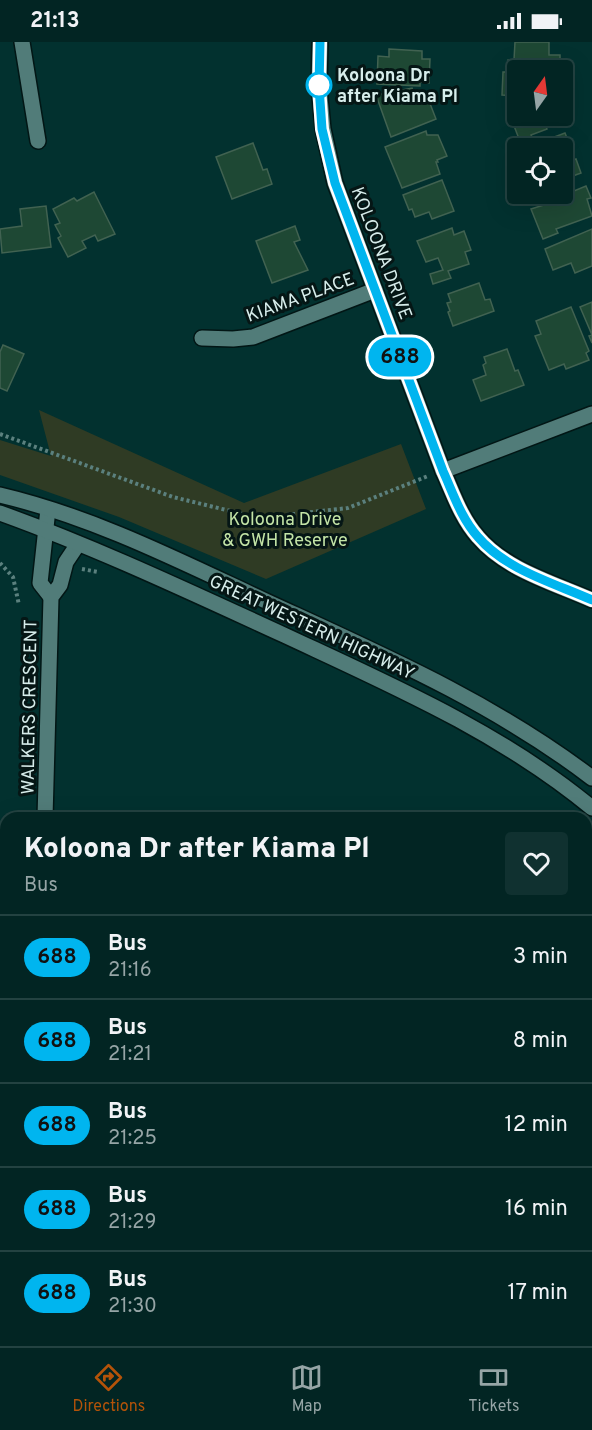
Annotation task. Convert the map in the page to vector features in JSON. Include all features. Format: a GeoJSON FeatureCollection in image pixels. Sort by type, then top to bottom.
{"type":"FeatureCollection","features":[{"type":"Feature","properties":{"kind":"street"},"geometry":{"type":"LineString","coordinates":[[22,42],[38,141]]}},
{"type":"Feature","properties":{"kind":"street","name":"KOLOONA DRIVE"},"geometry":{"type":"LineString","coordinates":[[320,42],[320,107],[327,156],[342,203],[443,471],[462,513],[478,537],[491,550],[527,571],[592,600]]}},
{"type":"Feature","properties":{"kind":"street","name":"KIAMA PLACE"},"geometry":{"type":"LineString","coordinates":[[202,338],[253,337],[375,290]]}},
{"type":"Feature","properties":{"kind":"street"},"geometry":{"type":"LineString","coordinates":[[443,471],[592,414]]}},
{"type":"Feature","properties":{"kind":"street","name":"GREAT WESTERN HIGHWAY"},"geometry":{"type":"LineString","coordinates":[[0,495],[110,531],[196,568],[418,672],[499,715],[565,757],[592,778]]}},
{"type":"Feature","properties":{"kind":"street","name":"WALKERS CRESCENT"},"geometry":{"type":"LineString","coordinates":[[48,509],[40,583],[51,597]]}},
{"type":"Feature","properties":{"kind":"street","name":"GREAT WESTERN HIGHWAY"},"geometry":{"type":"LineString","coordinates":[[0,513],[156,576],[408,693],[508,747],[592,808]]}},
{"type":"Feature","properties":{"kind":"street","name":"WALKERS CRESCENT"},"geometry":{"type":"LineString","coordinates":[[45,812],[51,597],[60,585],[66,562],[78,544]]}},
{"type":"Feature","properties":{"kind":"path"},"geometry":{"type":"LineString","coordinates":[[0,434],[173,496],[259,518],[348,508],[443,471]]}},
{"type":"Feature","properties":{"kind":"path"},"geometry":{"type":"LineString","coordinates":[[0,563],[13,577],[20,605]]}},
{"type":"Feature","properties":{"kind":"green space","name":"Koloona Drive & GWH Reserve"},"geometry":{"type":"Polygon","coordinates":[[[39,410],[244,503],[401,444],[426,509],[266,579],[119,517],[0,475],[0,440],[51,456],[39,410]]]}},
{"type":"Feature","properties":{"kind":"building"},"geometry":{"type":"Polygon","coordinates":[[[515,42],[549,42],[549,55],[560,55],[560,60],[514,60],[515,42]]]}},
{"type":"Feature","properties":{"kind":"building"},"geometry":{"type":"Polygon","coordinates":[[[389,49],[422,51],[422,59],[430,59],[429,83],[420,82],[420,86],[377,84],[378,56],[389,57],[389,49]]]}},
{"type":"Feature","properties":{"kind":"building"},"geometry":{"type":"Polygon","coordinates":[[[503,72],[507,72],[507,95],[502,95],[503,72]]]}},
{"type":"Feature","properties":{"kind":"building"},"geometry":{"type":"Polygon","coordinates":[[[412,88],[416,100],[427,96],[436,119],[391,137],[376,95],[412,88]]]}},
{"type":"Feature","properties":{"kind":"building"},"geometry":{"type":"Polygon","coordinates":[[[514,126],[546,126],[547,129],[531,135],[532,138],[519,138],[514,126]]]}},
{"type":"Feature","properties":{"kind":"building"},"geometry":{"type":"Polygon","coordinates":[[[426,131],[427,135],[438,135],[447,156],[436,162],[440,174],[402,188],[385,147],[426,131]]]}},
{"type":"Feature","properties":{"kind":"building"},"geometry":{"type":"Polygon","coordinates":[[[565,133],[567,138],[552,138],[565,133]]]}},
{"type":"Feature","properties":{"kind":"building"},"geometry":{"type":"Polygon","coordinates":[[[253,143],[263,170],[267,169],[272,184],[232,199],[216,157],[253,143]]]}},
{"type":"Feature","properties":{"kind":"building"},"geometry":{"type":"Polygon","coordinates":[[[576,159],[581,173],[573,176],[573,160],[576,159]]]}},
{"type":"Feature","properties":{"kind":"building"},"geometry":{"type":"Polygon","coordinates":[[[442,180],[454,211],[432,219],[429,212],[415,217],[412,209],[409,210],[403,195],[442,180]]]}},
{"type":"Feature","properties":{"kind":"building"},"geometry":{"type":"Polygon","coordinates":[[[586,186],[591,198],[587,199],[592,216],[556,229],[558,233],[543,239],[531,209],[547,204],[573,204],[573,191],[586,186]]]}},
{"type":"Feature","properties":{"kind":"building"},"geometry":{"type":"Polygon","coordinates":[[[94,192],[115,234],[98,241],[95,235],[82,241],[86,248],[68,257],[58,238],[61,236],[55,225],[60,223],[53,209],[74,198],[77,201],[94,192]]]}},
{"type":"Feature","properties":{"kind":"building"},"geometry":{"type":"Polygon","coordinates":[[[46,206],[51,247],[2,253],[0,229],[22,226],[20,209],[46,206]]]}},
{"type":"Feature","properties":{"kind":"building"},"geometry":{"type":"Polygon","coordinates":[[[295,226],[300,240],[294,242],[308,270],[272,283],[256,241],[295,226]]]}},
{"type":"Feature","properties":{"kind":"building"},"geometry":{"type":"Polygon","coordinates":[[[452,228],[454,235],[464,231],[471,250],[465,252],[469,264],[448,271],[451,278],[433,284],[430,274],[443,270],[438,258],[426,262],[417,241],[452,228]]]}},
{"type":"Feature","properties":{"kind":"building"},"geometry":{"type":"Polygon","coordinates":[[[592,229],[592,266],[575,273],[571,263],[553,270],[545,249],[592,229]]]}},
{"type":"Feature","properties":{"kind":"building"},"geometry":{"type":"Polygon","coordinates":[[[479,283],[485,300],[490,299],[494,311],[453,326],[448,312],[450,311],[447,303],[451,302],[448,294],[479,283]]]}},
{"type":"Feature","properties":{"kind":"building"},"geometry":{"type":"Polygon","coordinates":[[[592,302],[592,335],[580,307],[592,302]]]}},
{"type":"Feature","properties":{"kind":"building"},"geometry":{"type":"Polygon","coordinates":[[[571,307],[589,351],[586,353],[589,360],[566,369],[564,364],[549,370],[535,336],[541,334],[536,321],[571,307]]]}},
{"type":"Feature","properties":{"kind":"building"},"geometry":{"type":"Polygon","coordinates":[[[3,345],[24,354],[7,391],[0,388],[0,352],[3,345]]]}},
{"type":"Feature","properties":{"kind":"building"},"geometry":{"type":"Polygon","coordinates":[[[507,349],[515,371],[518,370],[524,385],[481,401],[473,380],[486,375],[483,365],[486,363],[484,357],[507,349]]]}},
{"type":"Feature","properties":{"kind":"bus line","name":"688"},"geometry":{"type":"LineString","coordinates":[[320,42],[319,87],[322,129],[335,183],[443,471],[462,513],[478,537],[491,550],[543,579],[592,600]]}},
{"type":"Feature","properties":{"kind":"place","name":"Koloona Dr after Kiama Pl"},"geometry":{"type":"Point","coordinates":[319,85]}}]}
